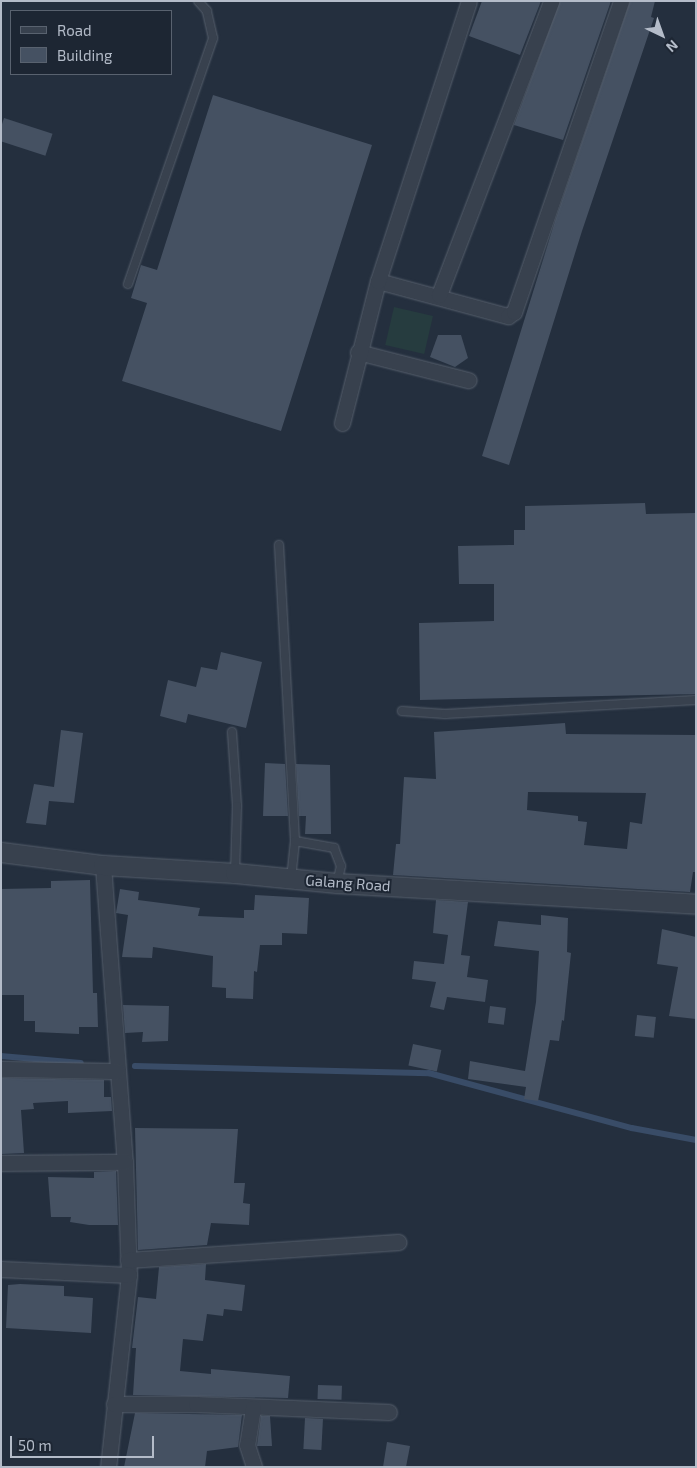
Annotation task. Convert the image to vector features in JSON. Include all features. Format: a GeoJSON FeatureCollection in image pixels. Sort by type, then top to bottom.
{"type":"FeatureCollection","features":[{"type":"Feature","properties":{"kind":"street"},"geometry":{"type":"LineString","coordinates":[[342,423],[358,352],[378,281],[469,1]]}},
{"type":"Feature","properties":{"kind":"street"},"geometry":{"type":"LineString","coordinates":[[439,295],[551,1]]}},
{"type":"Feature","properties":{"kind":"street"},"geometry":{"type":"LineString","coordinates":[[378,281],[439,295],[508,316],[514,312],[621,1]]}},
{"type":"Feature","properties":{"kind":"street"},"geometry":{"type":"LineString","coordinates":[[358,352],[468,380]]}},
{"type":"Feature","properties":{"kind":"street","name":"Galang Road"},"geometry":{"type":"LineString","coordinates":[[1,852],[103,865],[235,872],[337,883],[696,904]]}},
{"type":"Feature","properties":{"kind":"street"},"geometry":{"type":"LineString","coordinates":[[103,865],[116,1071],[124,1162],[129,1275],[108,1467]]}},
{"type":"Feature","properties":{"kind":"street"},"geometry":{"type":"LineString","coordinates":[[1,1069],[116,1071]]}},
{"type":"Feature","properties":{"kind":"street"},"geometry":{"type":"LineString","coordinates":[[1,1163],[124,1162]]}},
{"type":"Feature","properties":{"kind":"street"},"geometry":{"type":"LineString","coordinates":[[128,1260],[398,1242]]}},
{"type":"Feature","properties":{"kind":"street"},"geometry":{"type":"LineString","coordinates":[[1,1269],[129,1275]]}},
{"type":"Feature","properties":{"kind":"street"},"geometry":{"type":"LineString","coordinates":[[114,1404],[196,1404],[253,1408],[389,1412]]}},
{"type":"Feature","properties":{"kind":"street"},"geometry":{"type":"LineString","coordinates":[[253,1408],[247,1445],[254,1467]]}},
{"type":"Feature","properties":{"kind":"lane"},"geometry":{"type":"LineString","coordinates":[[128,284],[212,38],[207,11],[198,1]]}},
{"type":"Feature","properties":{"kind":"lane"},"geometry":{"type":"LineString","coordinates":[[279,545],[295,841],[291,878]]}},
{"type":"Feature","properties":{"kind":"lane"},"geometry":{"type":"LineString","coordinates":[[402,711],[445,714],[696,700]]}},
{"type":"Feature","properties":{"kind":"lane"},"geometry":{"type":"LineString","coordinates":[[232,732],[238,806],[235,872]]}},
{"type":"Feature","properties":{"kind":"lane"},"geometry":{"type":"LineString","coordinates":[[295,841],[334,848],[340,866],[337,883]]}},
{"type":"Feature","properties":{"kind":"green space"},"geometry":{"type":"Polygon","coordinates":[[[394,307],[433,316],[424,354],[385,345],[394,307]]]}},
{"type":"Feature","properties":{"kind":"building"},"geometry":{"type":"Polygon","coordinates":[[[482,1],[541,1],[520,55],[469,36],[482,1]]]}},
{"type":"Feature","properties":{"kind":"building"},"geometry":{"type":"Polygon","coordinates":[[[560,1],[611,1],[563,140],[514,125],[560,1]]]}},
{"type":"Feature","properties":{"kind":"building"},"geometry":{"type":"Polygon","coordinates":[[[630,1],[655,1],[651,17],[654,18],[582,231],[509,465],[482,456],[556,218],[630,1]]]}},
{"type":"Feature","properties":{"kind":"building"},"geometry":{"type":"Polygon","coordinates":[[[213,95],[372,145],[281,431],[122,381],[147,303],[131,298],[141,265],[157,270],[213,95]]]}},
{"type":"Feature","properties":{"kind":"building"},"geometry":{"type":"Polygon","coordinates":[[[4,118],[53,134],[45,156],[1,141],[1,127],[4,118]]]}},
{"type":"Feature","properties":{"kind":"building"},"geometry":{"type":"Polygon","coordinates":[[[438,335],[461,335],[468,358],[455,367],[430,357],[438,335]]]}},
{"type":"Feature","properties":{"kind":"building"},"geometry":{"type":"Polygon","coordinates":[[[645,503],[646,514],[696,513],[696,694],[420,700],[419,623],[494,621],[494,584],[459,584],[458,546],[514,545],[514,530],[525,530],[525,506],[645,503]]]}},
{"type":"Feature","properties":{"kind":"building"},"geometry":{"type":"Polygon","coordinates":[[[221,652],[262,662],[246,728],[188,714],[186,723],[160,716],[168,680],[196,687],[201,667],[217,670],[221,652]]]}},
{"type":"Feature","properties":{"kind":"building"},"geometry":{"type":"Polygon","coordinates":[[[565,723],[566,734],[696,735],[696,872],[693,872],[690,892],[393,875],[396,844],[400,844],[404,777],[436,779],[434,732],[565,723]],[[528,792],[527,810],[578,816],[578,821],[587,822],[584,845],[627,849],[630,822],[642,824],[646,793],[528,792]]]}},
{"type":"Feature","properties":{"kind":"building"},"geometry":{"type":"Polygon","coordinates":[[[61,730],[83,733],[74,803],[49,801],[46,825],[26,823],[34,784],[54,787],[61,730]]]}},
{"type":"Feature","properties":{"kind":"building"},"geometry":{"type":"Polygon","coordinates":[[[265,763],[285,764],[288,816],[263,816],[265,763]]]}},
{"type":"Feature","properties":{"kind":"building"},"geometry":{"type":"Polygon","coordinates":[[[296,764],[330,765],[331,834],[305,834],[306,816],[299,816],[296,764]]]}},
{"type":"Feature","properties":{"kind":"building"},"geometry":{"type":"Polygon","coordinates":[[[90,880],[93,993],[97,993],[98,1027],[79,1027],[79,1034],[35,1032],[35,1021],[24,1021],[24,995],[1,995],[1,889],[51,888],[51,881],[90,880]]]}},
{"type":"Feature","properties":{"kind":"building"},"geometry":{"type":"Polygon","coordinates":[[[120,889],[139,892],[138,900],[200,908],[198,916],[244,918],[244,910],[254,910],[255,895],[309,898],[307,934],[282,933],[282,945],[260,945],[257,972],[254,971],[253,999],[226,998],[226,988],[212,987],[213,956],[153,947],[152,958],[122,957],[128,915],[116,913],[120,889]]]}},
{"type":"Feature","properties":{"kind":"building"},"geometry":{"type":"Polygon","coordinates":[[[436,900],[468,902],[461,955],[470,956],[467,977],[488,980],[485,1002],[447,997],[444,1010],[430,1007],[436,982],[412,979],[414,961],[444,964],[448,935],[433,933],[436,900]]]}},
{"type":"Feature","properties":{"kind":"building"},"geometry":{"type":"Polygon","coordinates":[[[541,915],[568,918],[567,952],[571,953],[564,1021],[562,1020],[559,1041],[550,1040],[538,1101],[524,1099],[526,1087],[468,1079],[470,1061],[525,1071],[536,1002],[539,951],[494,946],[498,921],[541,925],[541,915]]]}},
{"type":"Feature","properties":{"kind":"building"},"geometry":{"type":"Polygon","coordinates":[[[662,929],[696,937],[696,1019],[669,1016],[678,967],[657,964],[662,929]]]}},
{"type":"Feature","properties":{"kind":"building"},"geometry":{"type":"Polygon","coordinates":[[[123,1005],[169,1006],[168,1041],[142,1042],[143,1032],[125,1033],[123,1005]]]}},
{"type":"Feature","properties":{"kind":"building"},"geometry":{"type":"Polygon","coordinates":[[[490,1006],[506,1008],[504,1025],[488,1023],[490,1006]]]}},
{"type":"Feature","properties":{"kind":"building"},"geometry":{"type":"Polygon","coordinates":[[[637,1015],[656,1017],[654,1038],[635,1036],[637,1015]]]}},
{"type":"Feature","properties":{"kind":"building"},"geometry":{"type":"Polygon","coordinates":[[[413,1044],[441,1050],[437,1072],[408,1066],[413,1044]]]}},
{"type":"Feature","properties":{"kind":"building"},"geometry":{"type":"Polygon","coordinates":[[[2,1078],[104,1080],[104,1097],[111,1097],[112,1111],[68,1113],[68,1101],[33,1103],[34,1109],[21,1110],[24,1153],[1,1154],[2,1078]]]}},
{"type":"Feature","properties":{"kind":"building"},"geometry":{"type":"Polygon","coordinates":[[[135,1128],[238,1129],[234,1183],[245,1183],[243,1203],[250,1204],[249,1225],[211,1223],[207,1245],[138,1250],[135,1128]]]}},
{"type":"Feature","properties":{"kind":"building"},"geometry":{"type":"Polygon","coordinates":[[[116,1171],[118,1225],[89,1225],[70,1222],[71,1217],[51,1217],[48,1177],[94,1178],[94,1172],[116,1171]]]}},
{"type":"Feature","properties":{"kind":"building"},"geometry":{"type":"Polygon","coordinates":[[[206,1264],[205,1280],[245,1285],[242,1311],[224,1309],[223,1316],[207,1314],[203,1341],[183,1339],[180,1371],[211,1374],[211,1369],[290,1376],[288,1398],[133,1395],[136,1348],[132,1348],[138,1297],[156,1299],[159,1267],[206,1264]]]}},
{"type":"Feature","properties":{"kind":"building"},"geometry":{"type":"Polygon","coordinates":[[[8,1285],[64,1286],[64,1296],[93,1298],[91,1333],[6,1328],[8,1285]]]}},
{"type":"Feature","properties":{"kind":"building"},"geometry":{"type":"Polygon","coordinates":[[[318,1385],[342,1386],[341,1400],[318,1399],[318,1385]]]}},
{"type":"Feature","properties":{"kind":"building"},"geometry":{"type":"Polygon","coordinates":[[[135,1413],[242,1415],[238,1447],[207,1451],[205,1467],[124,1467],[135,1413]]]}},
{"type":"Feature","properties":{"kind":"building"},"geometry":{"type":"Polygon","coordinates":[[[261,1416],[270,1416],[272,1446],[257,1446],[261,1416]]]}},
{"type":"Feature","properties":{"kind":"building"},"geometry":{"type":"Polygon","coordinates":[[[305,1418],[323,1419],[321,1450],[303,1449],[305,1418]]]}},
{"type":"Feature","properties":{"kind":"building"},"geometry":{"type":"Polygon","coordinates":[[[387,1442],[410,1446],[406,1467],[383,1467],[387,1442]]]}},
{"type":"Feature","properties":{"kind":"waterway"},"geometry":{"type":"LineString","coordinates":[[1,1056],[81,1063]]}},
{"type":"Feature","properties":{"kind":"waterway"},"geometry":{"type":"LineString","coordinates":[[135,1066],[429,1073],[632,1128],[696,1140]]}}]}
